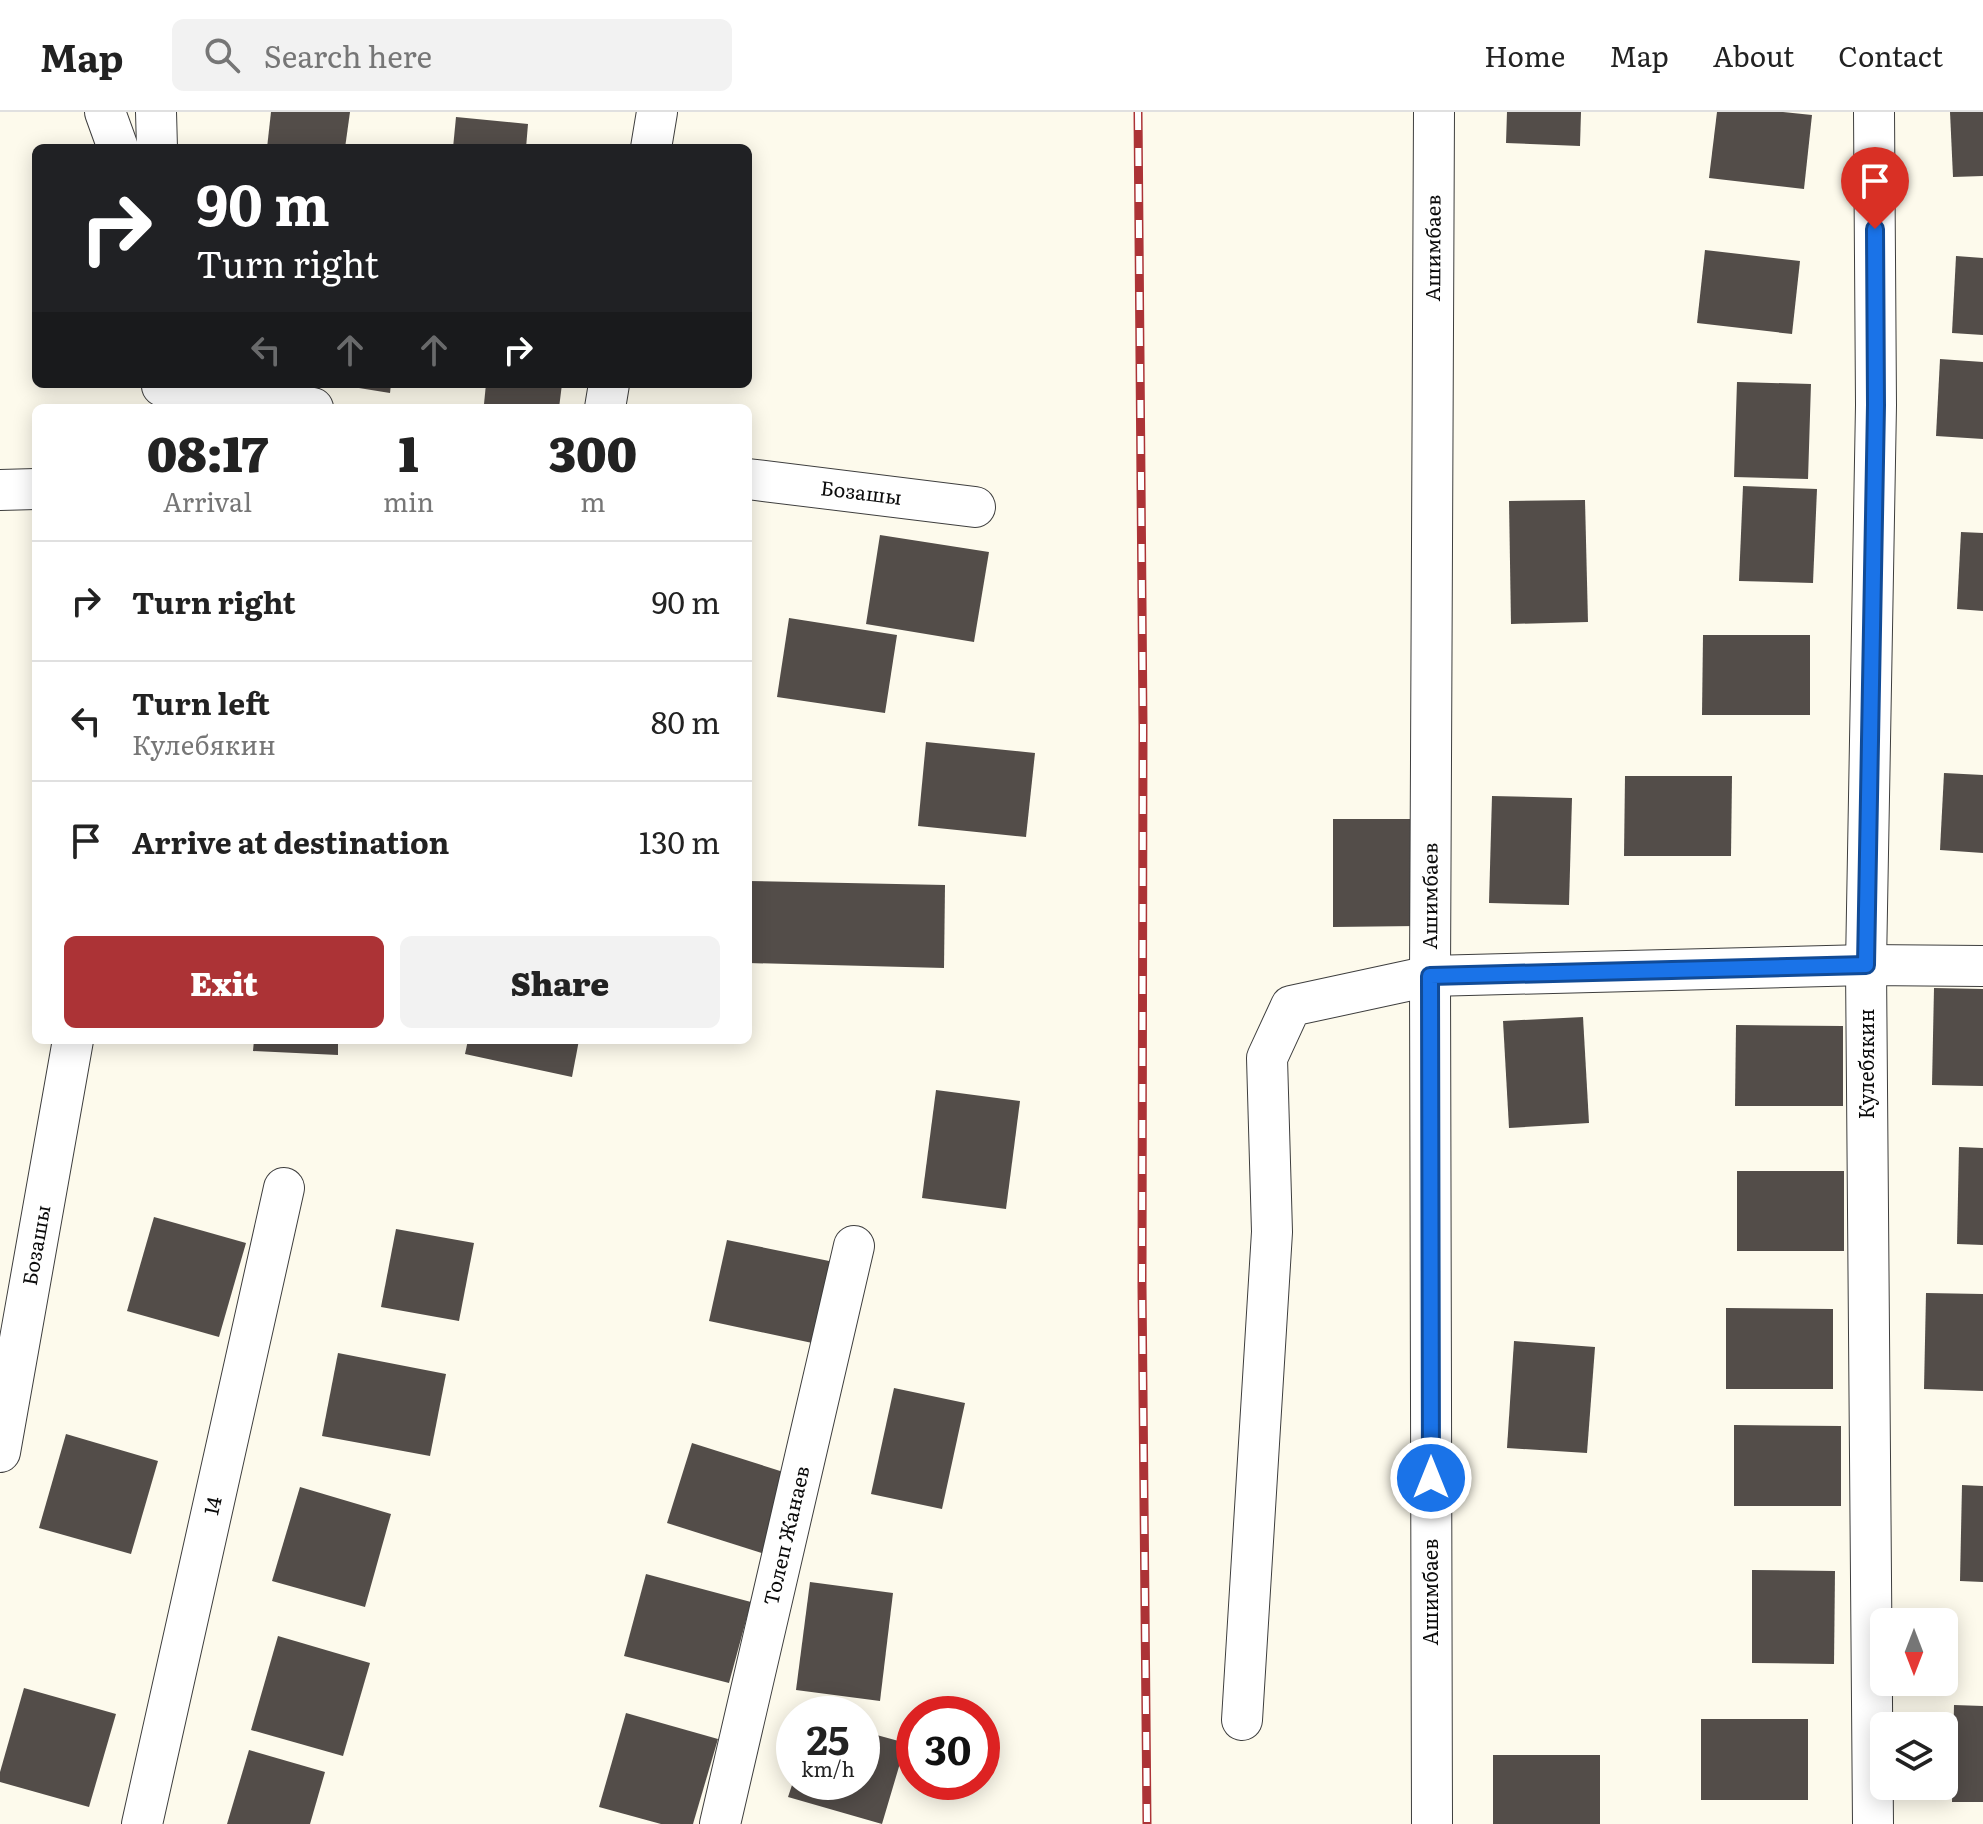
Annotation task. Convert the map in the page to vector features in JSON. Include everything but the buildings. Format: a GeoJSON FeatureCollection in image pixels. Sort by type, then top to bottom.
{"type":"FeatureCollection","features":[{"type":"Feature","properties":{"kind":"street"},"geometry":{"type":"LineString","coordinates":[[105,112],[117,144]]}},
{"type":"Feature","properties":{"kind":"street"},"geometry":{"type":"LineString","coordinates":[[156,112],[157,144]]}},
{"type":"Feature","properties":{"kind":"street"},"geometry":{"type":"LineString","coordinates":[[652,144],[657,112]]}},
{"type":"Feature","properties":{"kind":"street","name":"Ашимбаев"},"geometry":{"type":"LineString","coordinates":[[1432,1824],[1430,976],[1434,112]]}},
{"type":"Feature","properties":{"kind":"street","name":"Кулебякин"},"geometry":{"type":"LineString","coordinates":[[1873,1824],[1866,965],[1876,405],[1874,112]]}},
{"type":"Feature","properties":{"kind":"street"},"geometry":{"type":"LineString","coordinates":[[162,393],[273,404]]}},
{"type":"Feature","properties":{"kind":"street","name":"Бозашы"},"geometry":{"type":"LineString","coordinates":[[752,479],[975,507]]}},
{"type":"Feature","properties":{"kind":"street"},"geometry":{"type":"LineString","coordinates":[[0,490],[32,489]]}},
{"type":"Feature","properties":{"kind":"street"},"geometry":{"type":"LineString","coordinates":[[1242,1720],[1272,1232],[1267,1058],[1291,1006],[1430,976],[1866,965],[1983,966]]}},
{"type":"Feature","properties":{"kind":"street","name":"Бозашы"},"geometry":{"type":"LineString","coordinates":[[0,1452],[5,1394],[72,1044]]}},
{"type":"Feature","properties":{"kind":"street","name":"14"},"geometry":{"type":"LineString","coordinates":[[142,1824],[284,1188]]}},
{"type":"Feature","properties":{"kind":"street","name":"Толеп Жанаев"},"geometry":{"type":"LineString","coordinates":[[720,1824],[854,1246]]}},
{"type":"Feature","properties":{"kind":"railway"},"geometry":{"type":"LineString","coordinates":[[1138,112],[1147,1824]]}},
{"type":"Feature","properties":{"kind":"route"},"geometry":{"type":"LineString","coordinates":[[1431,1478],[1430,976],[1866,965],[1876,405],[1875,229]]}}]}
